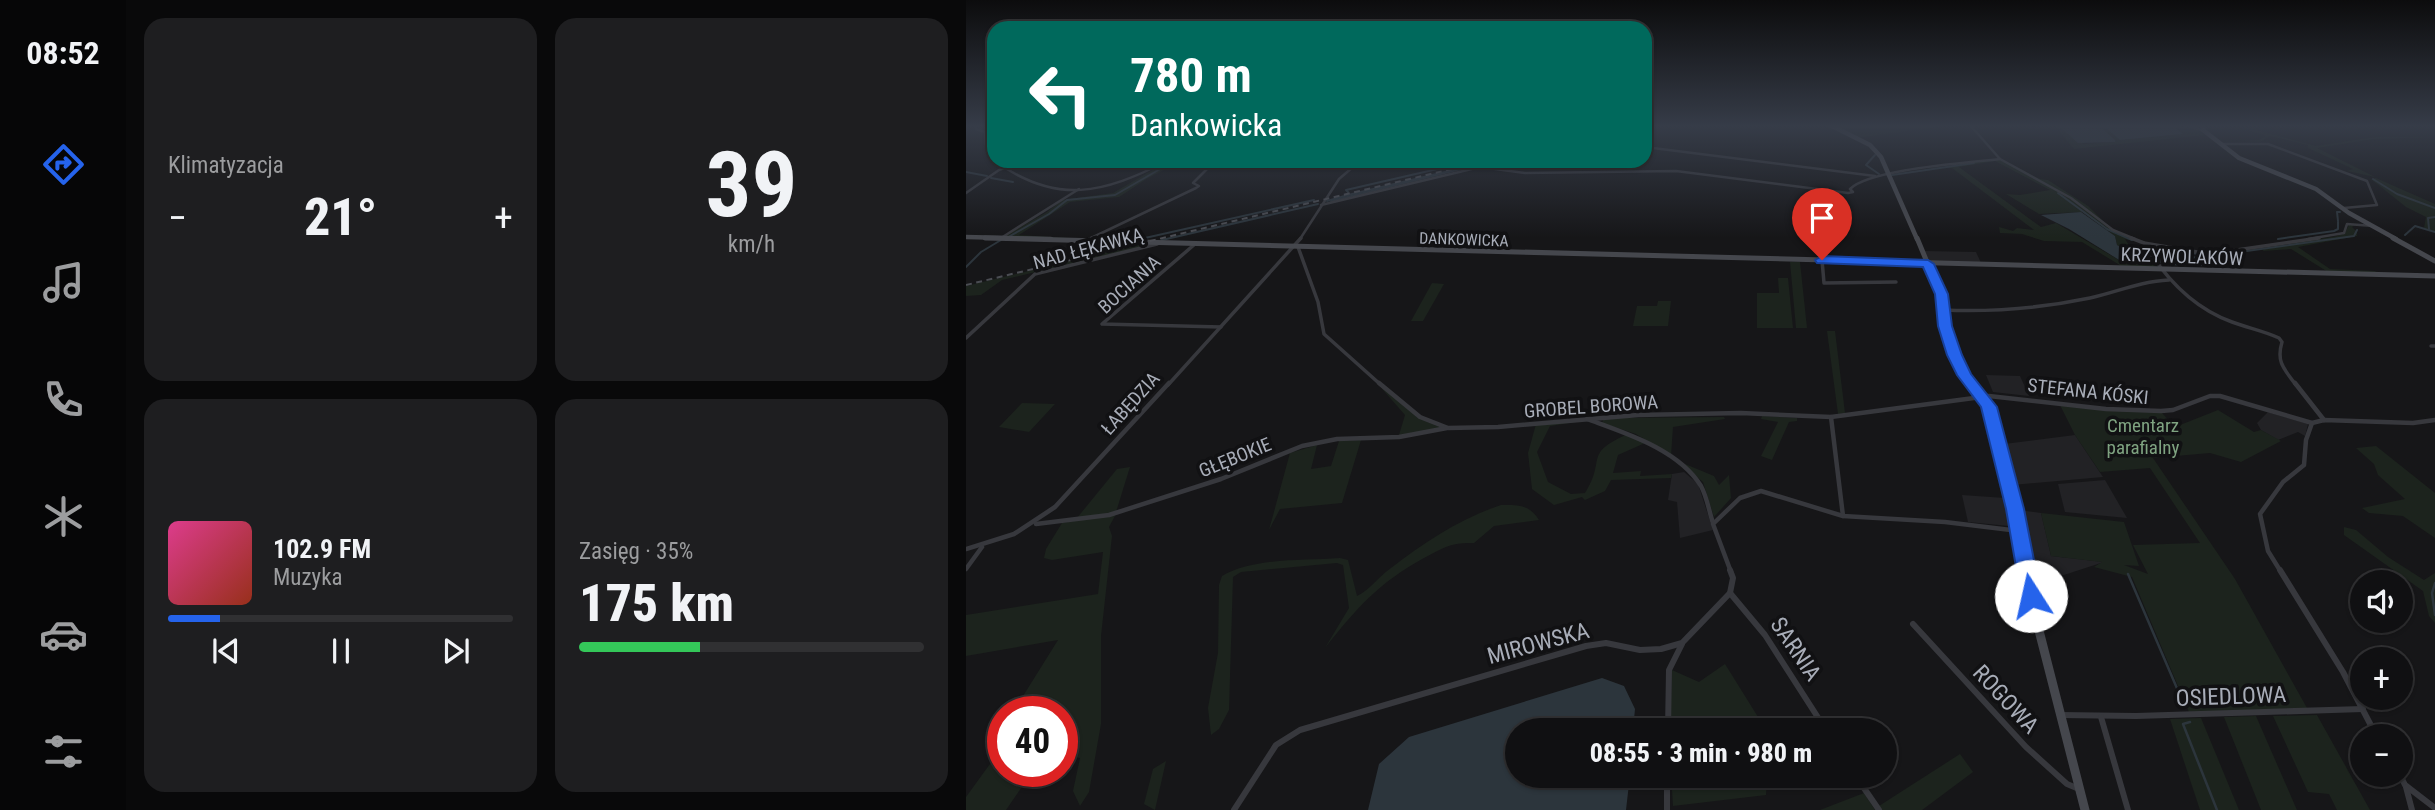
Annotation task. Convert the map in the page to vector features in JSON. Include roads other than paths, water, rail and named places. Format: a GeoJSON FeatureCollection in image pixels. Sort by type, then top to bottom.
{"type":"FeatureCollection","features":[{"type":"Feature","properties":{"kind":"street"},"geometry":{"type":"LineString","coordinates":[[1771,163],[1876,176]]}},
{"type":"Feature","properties":{"kind":"street"},"geometry":{"type":"LineString","coordinates":[[1883,163],[1941,294],[1946,332],[1959,366],[1989,409],[2019,531],[2034,611],[2085,810]]}},
{"type":"Feature","properties":{"kind":"street"},"geometry":{"type":"LineString","coordinates":[[1488,168],[1525,173],[1676,171],[1838,194],[1853,192],[1850,189],[1854,185],[1876,176],[1972,163]]}},
{"type":"Feature","properties":{"kind":"street"},"geometry":{"type":"LineString","coordinates":[[2007,163],[2071,198],[2113,230],[2144,243],[2208,254],[2336,235],[2344,233],[2347,225],[2374,226]]}},
{"type":"Feature","properties":{"kind":"street"},"geometry":{"type":"LineString","coordinates":[[2251,163],[2305,184],[2435,261]]}},
{"type":"Feature","properties":{"kind":"street"},"geometry":{"type":"LineString","coordinates":[[2318,163],[2370,184],[2369,191],[2377,205],[2344,208]]}},
{"type":"Feature","properties":{"kind":"street"},"geometry":{"type":"LineString","coordinates":[[966,193],[1003,168],[1039,185],[1079,188],[1114,186],[1152,168]]}},
{"type":"Feature","properties":{"kind":"street"},"geometry":{"type":"LineString","coordinates":[[1084,241],[1196,188],[1199,186],[1193,183],[1208,168]]}},
{"type":"Feature","properties":{"kind":"street","name":"ŁABĘDZIA"},"geometry":{"type":"LineString","coordinates":[[966,549],[982,547],[1034,524],[1068,494],[1296,247],[1339,178],[1351,168]]}},
{"type":"Feature","properties":{"kind":"street"},"geometry":{"type":"LineString","coordinates":[[1321,205],[1476,168]]}},
{"type":"Feature","properties":{"kind":"street","name":"NAD ŁĘKAWKĄ"},"geometry":{"type":"LineString","coordinates":[[1000,238],[1046,212],[1079,188]]}},
{"type":"Feature","properties":{"kind":"street","name":"DANKOWICKA"},"geometry":{"type":"LineString","coordinates":[[966,237],[1822,260],[1929,267]]}},
{"type":"Feature","properties":{"kind":"street","name":"NAD ŁĘKAWKĄ"},"geometry":{"type":"LineString","coordinates":[[966,338],[1035,274],[1158,243]]}},
{"type":"Feature","properties":{"kind":"street"},"geometry":{"type":"LineString","coordinates":[[2144,243],[2162,270],[2186,297],[2202,308],[2279,338],[2282,342],[2278,355],[2280,365],[2324,420]]}},
{"type":"Feature","properties":{"kind":"street","name":"BOCIANIA"},"geometry":{"type":"LineString","coordinates":[[1195,244],[1102,324],[1222,327]]}},
{"type":"Feature","properties":{"kind":"street","name":"GROBEL BOROWA"},"geometry":{"type":"LineString","coordinates":[[1296,247],[1318,302],[1324,334],[1338,349],[1420,417],[1448,428],[1498,427],[1602,417],[1741,413],[1831,416],[1982,398]]}},
{"type":"Feature","properties":{"kind":"street"},"geometry":{"type":"LineString","coordinates":[[1822,260],[1824,283],[1896,282]]}},
{"type":"Feature","properties":{"kind":"street","name":"KRZYWOLAKÓW"},"geometry":{"type":"LineString","coordinates":[[1929,267],[1939,264],[2435,276]]}},
{"type":"Feature","properties":{"kind":"street"},"geometry":{"type":"LineString","coordinates":[[1944,310],[2050,305],[2096,297],[2154,280],[2170,279]]}},
{"type":"Feature","properties":{"kind":"street","name":"STEFANA KÓSKI"},"geometry":{"type":"LineString","coordinates":[[1982,398],[2006,396],[2106,409],[2161,411],[2173,410],[2210,396],[2220,396],[2312,423]]}},
{"type":"Feature","properties":{"kind":"street"},"geometry":{"type":"LineString","coordinates":[[1831,416],[1843,516]]}},
{"type":"Feature","properties":{"kind":"street"},"geometry":{"type":"LineString","coordinates":[[1599,423],[1602,417]]}},
{"type":"Feature","properties":{"kind":"street"},"geometry":{"type":"LineString","coordinates":[[1582,418],[1635,435],[1663,452],[1700,484],[1733,578],[1730,593],[1682,643],[1669,670],[1668,718]]}},
{"type":"Feature","properties":{"kind":"street"},"geometry":{"type":"LineString","coordinates":[[2350,687],[2268,551],[2260,513],[2283,482],[2304,465],[2306,440],[2312,423],[2324,420],[2413,423],[2435,420]]}},
{"type":"Feature","properties":{"kind":"street","name":"GŁĘBOKIE"},"geometry":{"type":"LineString","coordinates":[[1034,524],[1109,515],[1195,488],[1302,446],[1337,439],[1399,437],[1448,428]]}},
{"type":"Feature","properties":{"kind":"street"},"geometry":{"type":"LineString","coordinates":[[1713,524],[1735,500],[1747,492],[1761,491],[1843,516],[1945,522],[2019,531]]}},
{"type":"Feature","properties":{"kind":"street"},"geometry":{"type":"LineString","coordinates":[[966,569],[982,547]]}},
{"type":"Feature","properties":{"kind":"street","name":"SARNIA"},"geometry":{"type":"LineString","coordinates":[[1730,593],[1765,635],[1818,718]]}},
{"type":"Feature","properties":{"kind":"street","name":"ROGOWA"},"geometry":{"type":"LineString","coordinates":[[1913,624],[2026,747],[2067,784],[2079,789]]}},
{"type":"Feature","properties":{"kind":"street","name":"MIROWSKA"},"geometry":{"type":"LineString","coordinates":[[1234,810],[1276,745],[1300,730],[1586,646],[1606,643],[1640,650],[1661,649],[1682,643]]}},
{"type":"Feature","properties":{"kind":"street","name":"OSIEDLOWA"},"geometry":{"type":"LineString","coordinates":[[2060,715],[2350,709]]}},
{"type":"Feature","properties":{"kind":"street"},"geometry":{"type":"LineString","coordinates":[[2101,716],[2128,810]]}},
{"type":"Feature","properties":{"kind":"street"},"geometry":{"type":"LineString","coordinates":[[2406,787],[2412,810]]}},
{"type":"Feature","properties":{"kind":"street"},"geometry":{"type":"LineString","coordinates":[[2408,787],[2435,808]]}},
{"type":"Feature","properties":{"kind":"street"},"geometry":{"type":"LineString","coordinates":[[1667,788],[1667,810]]}},
{"type":"Feature","properties":{"kind":"street"},"geometry":{"type":"LineString","coordinates":[[1864,788],[1879,810]]}},
{"type":"Feature","properties":{"kind":"waterway"},"geometry":{"type":"LineString","coordinates":[[1868,163],[1866,165],[1879,174]]}},
{"type":"Feature","properties":{"kind":"waterway"},"geometry":{"type":"LineString","coordinates":[[1892,175],[1974,163]]}},
{"type":"Feature","properties":{"kind":"waterway"},"geometry":{"type":"LineString","coordinates":[[1010,236],[1049,214],[1067,200],[1115,195],[1162,168]]}},
{"type":"Feature","properties":{"kind":"waterway"},"geometry":{"type":"LineString","coordinates":[[1348,192],[1346,190],[1442,168]]}},
{"type":"Feature","properties":{"kind":"waterway"},"geometry":{"type":"LineString","coordinates":[[1327,201],[1462,168]]}},
{"type":"Feature","properties":{"kind":"waterway"},"geometry":{"type":"LineString","coordinates":[[1331,201],[1465,168]]}},
{"type":"Feature","properties":{"kind":"waterway"},"geometry":{"type":"LineString","coordinates":[[966,172],[987,176]]}},
{"type":"Feature","properties":{"kind":"waterway"},"geometry":{"type":"LineString","coordinates":[[991,178],[1013,182]]}},
{"type":"Feature","properties":{"kind":"waterway"},"geometry":{"type":"LineString","coordinates":[[2373,179],[2397,194],[2435,208]]}},
{"type":"Feature","properties":{"kind":"waterway"},"geometry":{"type":"LineString","coordinates":[[2058,193],[2107,229],[2132,240]]}},
{"type":"Feature","properties":{"kind":"waterway"},"geometry":{"type":"LineString","coordinates":[[1136,240],[1314,200]]}},
{"type":"Feature","properties":{"kind":"waterway"},"geometry":{"type":"LineString","coordinates":[[1162,240],[1318,204]]}},
{"type":"Feature","properties":{"kind":"waterway"},"geometry":{"type":"LineString","coordinates":[[2338,221],[2337,212],[2340,212]]}},
{"type":"Feature","properties":{"kind":"waterway"},"geometry":{"type":"LineString","coordinates":[[2429,229],[2428,218],[2435,217]]}},
{"type":"Feature","properties":{"kind":"waterway"},"geometry":{"type":"LineString","coordinates":[[2278,239],[2334,231],[2338,229],[2338,222]]}},
{"type":"Feature","properties":{"kind":"waterway"},"geometry":{"type":"LineString","coordinates":[[2405,235],[2415,226],[2435,232]]}},
{"type":"Feature","properties":{"kind":"waterway"},"geometry":{"type":"LineString","coordinates":[[2155,247],[2211,256],[2354,236],[2357,230]]}},
{"type":"Feature","properties":{"kind":"waterway"},"geometry":{"type":"LineString","coordinates":[[966,267],[981,252],[1001,240]]}},
{"type":"Feature","properties":{"kind":"waterway"},"geometry":{"type":"LineString","coordinates":[[2128,574],[2185,707]]}},
{"type":"Feature","properties":{"kind":"waterway"},"geometry":{"type":"LineString","coordinates":[[2435,583],[2432,593],[2435,615]]}},
{"type":"Feature","properties":{"kind":"waterway"},"geometry":{"type":"LineString","coordinates":[[2190,722],[2183,724],[2217,810]]}},
{"type":"Feature","properties":{"kind":"railway"},"geometry":{"type":"LineString","coordinates":[[966,285],[1456,168]]}},
{"type":"Feature","properties":{"kind":"park label","name":"Cmentarz parafialny"},"geometry":{"type":"Point","coordinates":[2143,436]}}]}
